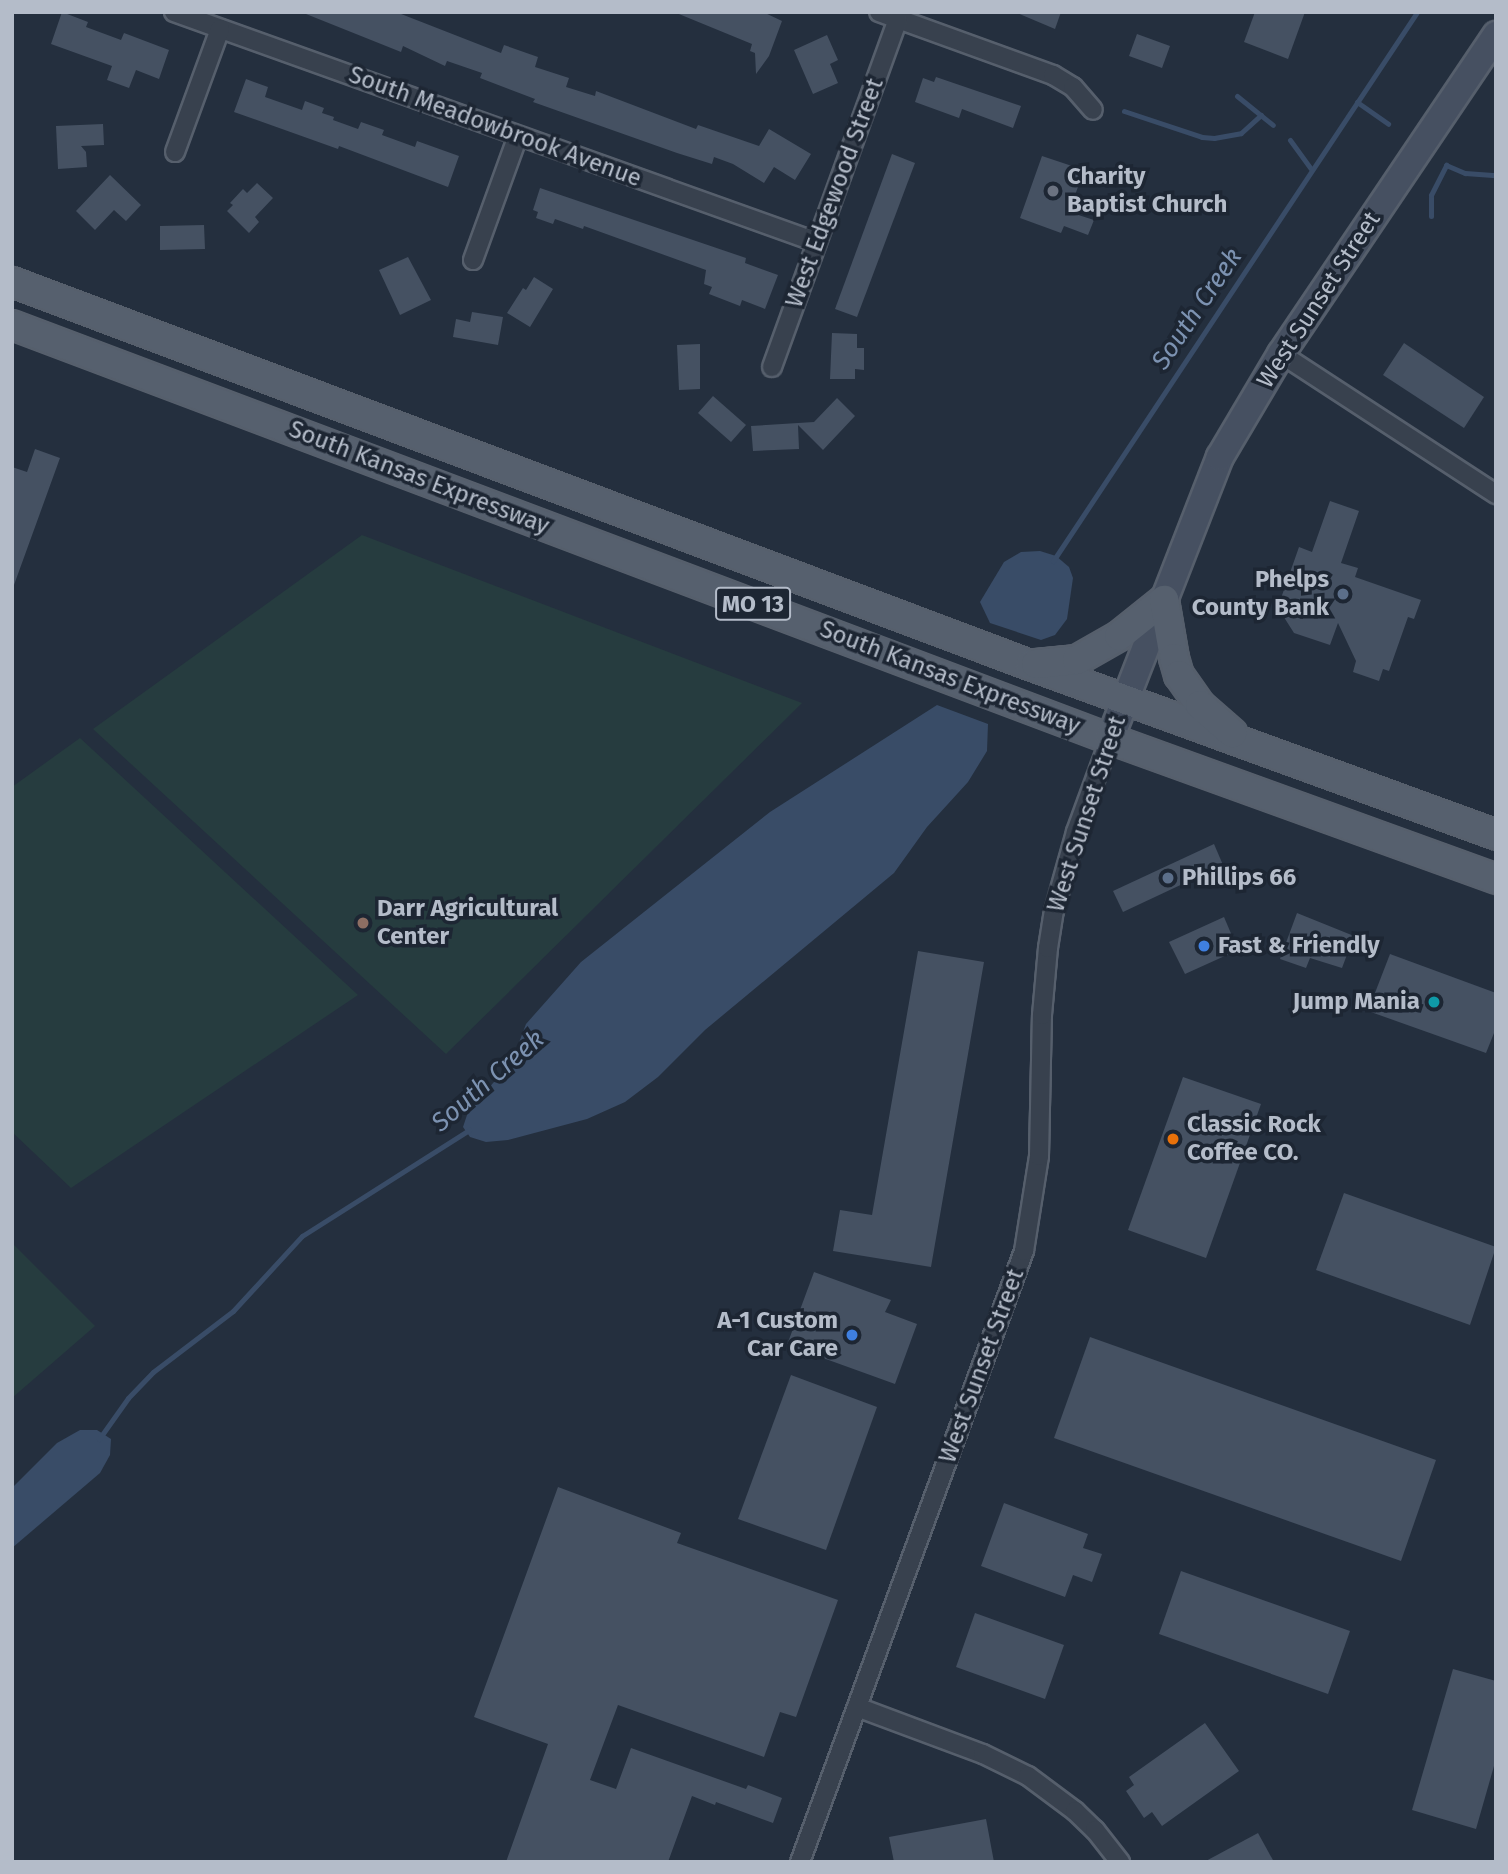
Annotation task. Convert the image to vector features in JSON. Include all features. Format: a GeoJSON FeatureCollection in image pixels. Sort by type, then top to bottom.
{"type":"FeatureCollection","features":[{"type":"Feature","properties":{"kind":"main road","name":"West Sunset Street"},"geometry":{"type":"LineString","coordinates":[[1111,739],[1220,457],[1281,354],[1496,35]]}},
{"type":"Feature","properties":{"kind":"main road","name":"South Kansas Expressway"},"geometry":{"type":"LineString","coordinates":[[12,282],[1030,665],[1496,835]]}},
{"type":"Feature","properties":{"kind":"main road","name":"South Kansas Expressway"},"geometry":{"type":"LineString","coordinates":[[12,325],[1111,739],[1496,879]]}},
{"type":"Feature","properties":{"kind":"main road"},"geometry":{"type":"LineString","coordinates":[[1030,665],[1077,660],[1119,636],[1164,600],[1174,658],[1180,675],[1200,705],[1244,743]]}},
{"type":"Feature","properties":{"kind":"street","name":"South Meadowbrook Avenue"},"geometry":{"type":"LineString","coordinates":[[174,12],[816,242]]}},
{"type":"Feature","properties":{"kind":"street"},"geometry":{"type":"LineString","coordinates":[[879,12],[1053,75],[1073,86],[1093,110]]}},
{"type":"Feature","properties":{"kind":"street","name":"West Edgewood Street"},"geometry":{"type":"LineString","coordinates":[[772,367],[898,19]]}},
{"type":"Feature","properties":{"kind":"street"},"geometry":{"type":"LineString","coordinates":[[175,152],[220,29]]}},
{"type":"Feature","properties":{"kind":"street"},"geometry":{"type":"LineString","coordinates":[[473,260],[518,136]]}},
{"type":"Feature","properties":{"kind":"street"},"geometry":{"type":"LineString","coordinates":[[1281,354],[1496,494]]}},
{"type":"Feature","properties":{"kind":"street","name":"West Sunset Street"},"geometry":{"type":"LineString","coordinates":[[800,1862],[1024,1251],[1038,1156],[1042,1015],[1048,948],[1070,854],[1111,739]]}},
{"type":"Feature","properties":{"kind":"street"},"geometry":{"type":"LineString","coordinates":[[858,1707],[983,1754],[1028,1776],[1061,1799],[1095,1830],[1120,1862]]}},
{"type":"Feature","properties":{"kind":"green space"},"geometry":{"type":"Polygon","coordinates":[[[362,535],[802,703],[446,1054],[93,729],[362,535]]]}},
{"type":"Feature","properties":{"kind":"green space"},"geometry":{"type":"Polygon","coordinates":[[[80,738],[358,995],[71,1188],[12,1132],[12,787],[80,738]]]}},
{"type":"Feature","properties":{"kind":"green space"},"geometry":{"type":"Polygon","coordinates":[[[12,1243],[95,1326],[12,1398],[12,1243]]]}},
{"type":"Feature","properties":{"kind":"water"},"geometry":{"type":"Polygon","coordinates":[[[1040,551],[1056,556],[1069,567],[1073,578],[1067,619],[1055,635],[1041,640],[990,623],[980,602],[1004,562],[1021,552],[1040,551]]]}},
{"type":"Feature","properties":{"kind":"water"},"geometry":{"type":"Polygon","coordinates":[[[937,705],[988,724],[987,751],[968,782],[927,827],[894,873],[705,1030],[658,1077],[625,1102],[587,1119],[508,1140],[486,1142],[470,1137],[463,1127],[468,1112],[515,1053],[526,1024],[581,962],[770,812],[937,705]]]}},
{"type":"Feature","properties":{"kind":"water"},"geometry":{"type":"Polygon","coordinates":[[[80,1430],[97,1430],[111,1439],[110,1455],[100,1473],[12,1548],[12,1488],[57,1443],[80,1430]]]}},
{"type":"Feature","properties":{"kind":"building"},"geometry":{"type":"Polygon","coordinates":[[[62,12],[88,22],[86,27],[121,40],[124,33],[169,50],[159,79],[136,70],[129,88],[107,80],[112,66],[51,44],[62,12]]]}},
{"type":"Feature","properties":{"kind":"building"},"geometry":{"type":"Polygon","coordinates":[[[301,12],[396,12],[501,53],[504,45],[538,57],[535,67],[569,78],[566,87],[595,96],[596,91],[696,129],[698,125],[759,146],[769,129],[811,154],[795,180],[774,167],[764,183],[733,164],[714,157],[712,164],[677,153],[533,102],[535,99],[480,78],[482,73],[447,61],[445,66],[403,46],[401,52],[301,12]]]}},
{"type":"Feature","properties":{"kind":"building"},"geometry":{"type":"Polygon","coordinates":[[[674,12],[763,12],[782,21],[769,56],[756,74],[755,53],[750,51],[752,44],[674,12]]]}},
{"type":"Feature","properties":{"kind":"building"},"geometry":{"type":"Polygon","coordinates":[[[1015,12],[1061,12],[1055,29],[1015,12]]]}},
{"type":"Feature","properties":{"kind":"building"},"geometry":{"type":"Polygon","coordinates":[[[1255,12],[1305,12],[1288,59],[1244,42],[1255,12]]]}},
{"type":"Feature","properties":{"kind":"building"},"geometry":{"type":"Polygon","coordinates":[[[1137,34],[1170,46],[1162,68],[1129,56],[1137,34]]]}},
{"type":"Feature","properties":{"kind":"building"},"geometry":{"type":"Polygon","coordinates":[[[827,35],[838,60],[830,64],[838,83],[813,94],[794,50],[827,35]]]}},
{"type":"Feature","properties":{"kind":"building"},"geometry":{"type":"Polygon","coordinates":[[[936,77],[1021,106],[1013,128],[962,109],[959,118],[915,102],[923,78],[934,82],[936,77]]]}},
{"type":"Feature","properties":{"kind":"building"},"geometry":{"type":"Polygon","coordinates":[[[246,79],[268,87],[265,97],[302,110],[305,101],[324,108],[322,113],[334,117],[333,120],[358,129],[361,122],[384,130],[382,135],[415,147],[417,141],[459,156],[448,187],[339,146],[338,149],[234,112],[246,79]]]}},
{"type":"Feature","properties":{"kind":"building"},"geometry":{"type":"Polygon","coordinates":[[[103,124],[104,145],[81,146],[86,152],[87,167],[58,169],[56,126],[103,124]]]}},
{"type":"Feature","properties":{"kind":"building"},"geometry":{"type":"Polygon","coordinates":[[[892,154],[915,163],[857,317],[835,309],[892,154]]]}},
{"type":"Feature","properties":{"kind":"building","name":"Charity Baptist Church"},"geometry":{"type":"Polygon","coordinates":[[[1042,156],[1084,170],[1069,212],[1094,220],[1088,235],[1064,226],[1061,233],[1020,218],[1042,156]]]}},
{"type":"Feature","properties":{"kind":"building"},"geometry":{"type":"Polygon","coordinates":[[[110,175],[141,205],[126,221],[114,210],[95,230],[76,211],[110,175]]]}},
{"type":"Feature","properties":{"kind":"building"},"geometry":{"type":"Polygon","coordinates":[[[257,183],[273,198],[255,217],[259,222],[249,233],[227,211],[233,205],[230,203],[243,189],[247,193],[257,183]]]}},
{"type":"Feature","properties":{"kind":"building"},"geometry":{"type":"Polygon","coordinates":[[[540,188],[746,258],[745,263],[778,275],[765,309],[742,300],[740,306],[709,294],[712,287],[704,284],[706,270],[584,226],[583,229],[555,219],[553,224],[536,218],[538,212],[533,210],[540,188]]]}},
{"type":"Feature","properties":{"kind":"building"},"geometry":{"type":"Polygon","coordinates":[[[204,225],[205,249],[160,250],[160,226],[204,225]]]}},
{"type":"Feature","properties":{"kind":"building"},"geometry":{"type":"Polygon","coordinates":[[[408,257],[431,300],[400,315],[379,270],[408,257]]]}},
{"type":"Feature","properties":{"kind":"building"},"geometry":{"type":"Polygon","coordinates":[[[534,277],[553,289],[530,327],[507,313],[523,288],[526,290],[534,277]]]}},
{"type":"Feature","properties":{"kind":"building"},"geometry":{"type":"Polygon","coordinates":[[[472,312],[503,317],[498,345],[453,337],[456,319],[470,322],[472,312]]]}},
{"type":"Feature","properties":{"kind":"building"},"geometry":{"type":"Polygon","coordinates":[[[832,333],[857,334],[857,348],[864,348],[864,370],[855,369],[855,379],[830,379],[832,333]]]}},
{"type":"Feature","properties":{"kind":"building"},"geometry":{"type":"Polygon","coordinates":[[[1404,343],[1484,397],[1464,428],[1383,375],[1404,343]]]}},
{"type":"Feature","properties":{"kind":"building"},"geometry":{"type":"Polygon","coordinates":[[[700,344],[700,389],[679,390],[677,345],[700,344]]]}},
{"type":"Feature","properties":{"kind":"building"},"geometry":{"type":"Polygon","coordinates":[[[713,396],[746,425],[731,442],[698,413],[713,396]]]}},
{"type":"Feature","properties":{"kind":"building"},"geometry":{"type":"Polygon","coordinates":[[[837,398],[855,416],[823,450],[798,425],[799,449],[753,451],[751,426],[814,422],[837,398]]]}},
{"type":"Feature","properties":{"kind":"building"},"geometry":{"type":"Polygon","coordinates":[[[35,449],[60,458],[14,585],[12,467],[27,472],[35,449]]]}},
{"type":"Feature","properties":{"kind":"building","name":"Phelps County Bank"},"geometry":{"type":"Polygon","coordinates":[[[1330,501],[1359,511],[1341,563],[1358,568],[1355,577],[1421,600],[1414,619],[1408,617],[1389,671],[1383,669],[1379,681],[1353,672],[1356,661],[1338,623],[1330,645],[1294,633],[1280,611],[1283,602],[1280,601],[1299,547],[1312,552],[1330,501]]]}},
{"type":"Feature","properties":{"kind":"building","name":"Phillips 66"},"geometry":{"type":"Polygon","coordinates":[[[1214,844],[1223,865],[1123,912],[1113,891],[1214,844]]]}},
{"type":"Feature","properties":{"kind":"building"},"geometry":{"type":"Polygon","coordinates":[[[1297,913],[1354,936],[1342,968],[1310,958],[1306,968],[1280,959],[1297,913]]]}},
{"type":"Feature","properties":{"kind":"building","name":"Fast & Friendly"},"geometry":{"type":"Polygon","coordinates":[[[1224,917],[1238,950],[1185,974],[1169,942],[1224,917]]]}},
{"type":"Feature","properties":{"kind":"building"},"geometry":{"type":"Polygon","coordinates":[[[918,951],[984,962],[931,1267],[833,1251],[840,1210],[872,1215],[918,951]]]}},
{"type":"Feature","properties":{"kind":"building","name":"Jump Mania"},"geometry":{"type":"Polygon","coordinates":[[[1390,954],[1496,993],[1496,1028],[1486,1053],[1368,1011],[1390,954]]]}},
{"type":"Feature","properties":{"kind":"building"},"geometry":{"type":"Polygon","coordinates":[[[1183,1077],[1261,1104],[1206,1258],[1128,1230],[1183,1077]]]}},
{"type":"Feature","properties":{"kind":"building"},"geometry":{"type":"Polygon","coordinates":[[[1344,1193],[1496,1247],[1470,1325],[1316,1270],[1344,1193]]]}},
{"type":"Feature","properties":{"kind":"building","name":"A-1 Custom Car Care"},"geometry":{"type":"Polygon","coordinates":[[[814,1272],[891,1300],[885,1312],[917,1324],[895,1384],[787,1345],[814,1272]]]}},
{"type":"Feature","properties":{"kind":"building"},"geometry":{"type":"Polygon","coordinates":[[[1090,1337],[1436,1460],[1401,1561],[1054,1438],[1090,1337]]]}},
{"type":"Feature","properties":{"kind":"building"},"geometry":{"type":"Polygon","coordinates":[[[791,1375],[877,1407],[826,1550],[738,1519],[791,1375]]]}},
{"type":"Feature","properties":{"kind":"building"},"geometry":{"type":"Polygon","coordinates":[[[558,1487],[681,1533],[677,1543],[838,1600],[796,1717],[780,1712],[764,1757],[618,1705],[590,1780],[616,1789],[631,1748],[746,1789],[748,1785],[782,1798],[773,1823],[692,1796],[668,1862],[506,1862],[548,1744],[474,1717],[558,1487]]]}},
{"type":"Feature","properties":{"kind":"building"},"geometry":{"type":"Polygon","coordinates":[[[1004,1503],[1088,1534],[1083,1548],[1102,1554],[1092,1582],[1073,1575],[1065,1597],[981,1566],[1004,1503]]]}},
{"type":"Feature","properties":{"kind":"building"},"geometry":{"type":"Polygon","coordinates":[[[1181,1571],[1350,1631],[1328,1694],[1159,1634],[1181,1571]]]}},
{"type":"Feature","properties":{"kind":"building"},"geometry":{"type":"Polygon","coordinates":[[[975,1613],[1064,1645],[1045,1699],[956,1667],[975,1613]]]}},
{"type":"Feature","properties":{"kind":"building"},"geometry":{"type":"Polygon","coordinates":[[[1453,1669],[1496,1681],[1496,1759],[1476,1829],[1412,1810],[1453,1669]]]}},
{"type":"Feature","properties":{"kind":"building"},"geometry":{"type":"Polygon","coordinates":[[[1205,1723],[1239,1771],[1162,1826],[1152,1812],[1144,1818],[1126,1791],[1134,1785],[1129,1777],[1205,1723]]]}},
{"type":"Feature","properties":{"kind":"building"},"geometry":{"type":"Polygon","coordinates":[[[986,1819],[994,1862],[894,1862],[889,1837],[986,1819]]]}},
{"type":"Feature","properties":{"kind":"building"},"geometry":{"type":"Polygon","coordinates":[[[1258,1833],[1274,1862],[1204,1862],[1258,1833]]]}},
{"type":"Feature","properties":{"kind":"waterway","name":"South Creek"},"geometry":{"type":"LineString","coordinates":[[1053,561],[1417,12]]}},
{"type":"Feature","properties":{"kind":"waterway"},"geometry":{"type":"LineString","coordinates":[[1237,96],[1273,125]]}},
{"type":"Feature","properties":{"kind":"waterway"},"geometry":{"type":"LineString","coordinates":[[1357,102],[1388,124]]}},
{"type":"Feature","properties":{"kind":"waterway"},"geometry":{"type":"LineString","coordinates":[[1124,111],[1202,137],[1214,138],[1241,133],[1261,115]]}},
{"type":"Feature","properties":{"kind":"waterway"},"geometry":{"type":"LineString","coordinates":[[1290,140],[1311,169]]}},
{"type":"Feature","properties":{"kind":"waterway"},"geometry":{"type":"LineString","coordinates":[[1431,216],[1431,195],[1446,165],[1465,173],[1496,175]]}},
{"type":"Feature","properties":{"kind":"waterway","name":"South Creek"},"geometry":{"type":"LineString","coordinates":[[99,1439],[128,1398],[153,1372],[233,1311],[302,1236],[469,1130]]}},
{"type":"Feature","properties":{"kind":"place","name":"Charity Baptist Church"},"geometry":{"type":"Point","coordinates":[1053,191]}},
{"type":"Feature","properties":{"kind":"place","name":"Phelps County Bank"},"geometry":{"type":"Point","coordinates":[1343,594]}},
{"type":"Feature","properties":{"kind":"place","name":"Phillips 66"},"geometry":{"type":"Point","coordinates":[1168,878]}},
{"type":"Feature","properties":{"kind":"place","name":"Darr Agricultural Center"},"geometry":{"type":"Point","coordinates":[363,923]}},
{"type":"Feature","properties":{"kind":"place","name":"Fast & Friendly"},"geometry":{"type":"Point","coordinates":[1204,946]}},
{"type":"Feature","properties":{"kind":"place","name":"Jump Mania"},"geometry":{"type":"Point","coordinates":[1434,1002]}},
{"type":"Feature","properties":{"kind":"place","name":"Classic Rock Coffee CO."},"geometry":{"type":"Point","coordinates":[1173,1139]}},
{"type":"Feature","properties":{"kind":"place","name":"A-1 Custom Car Care"},"geometry":{"type":"Point","coordinates":[852,1335]}}]}
